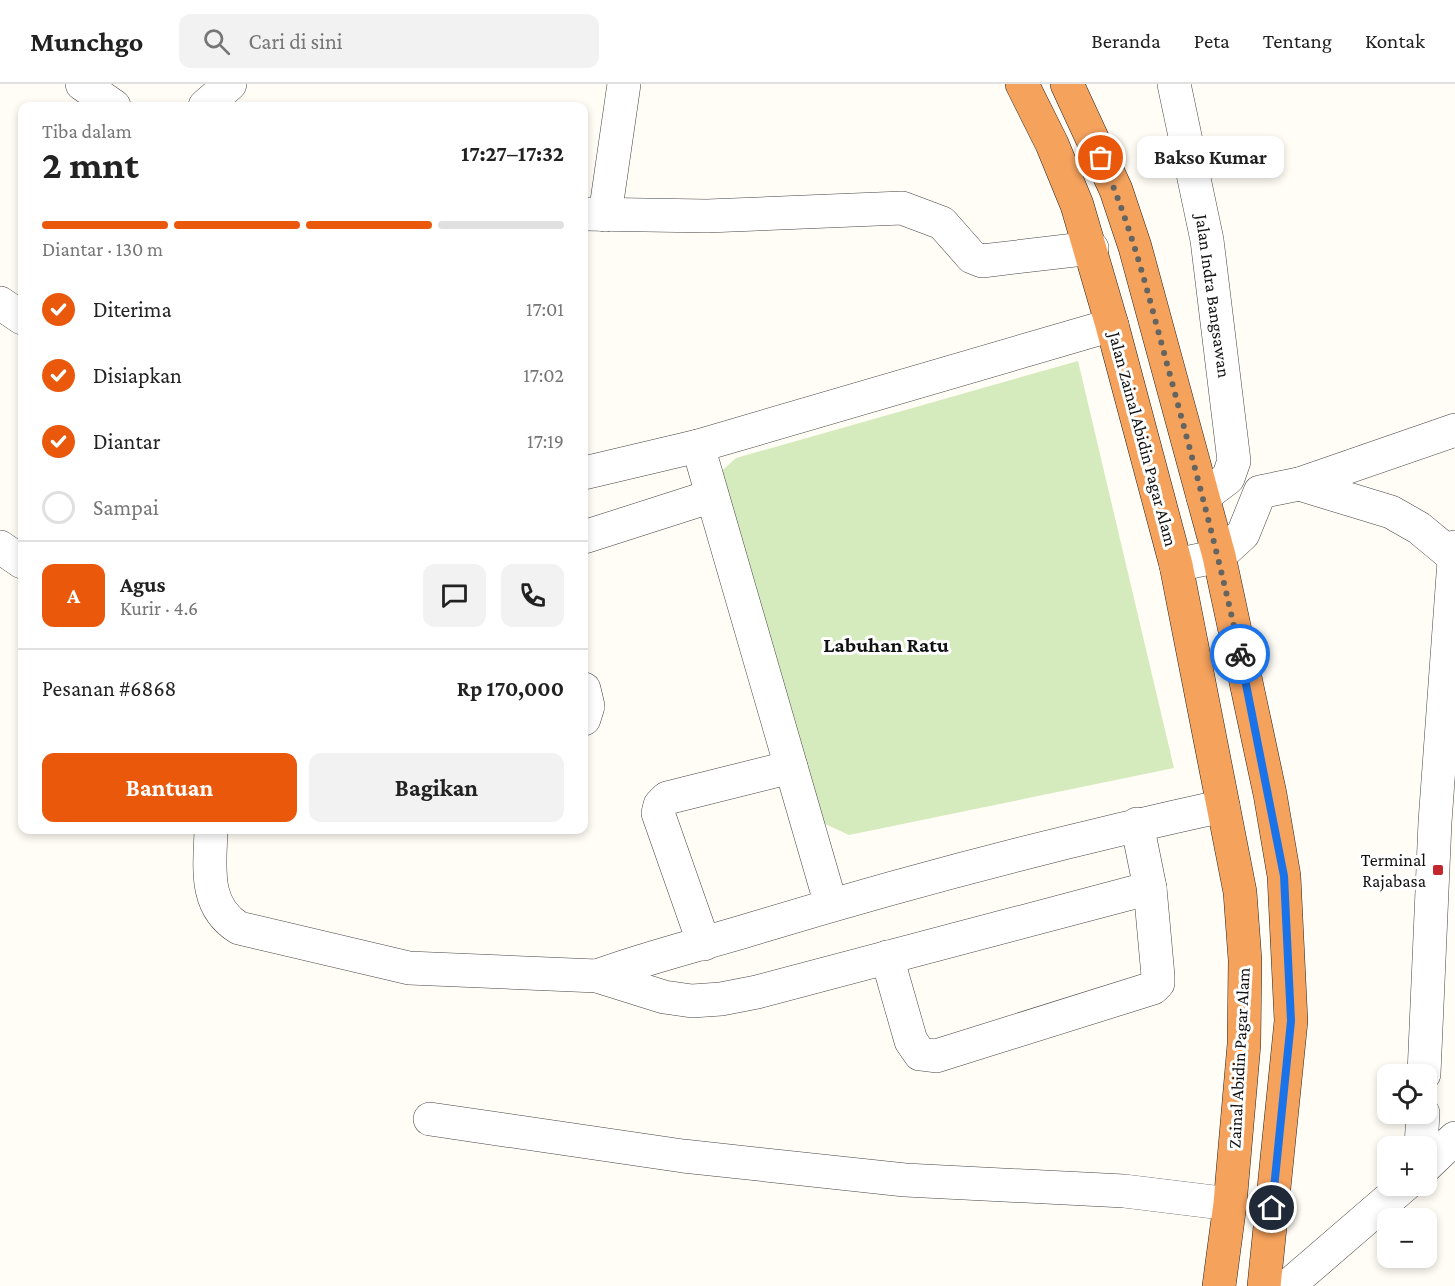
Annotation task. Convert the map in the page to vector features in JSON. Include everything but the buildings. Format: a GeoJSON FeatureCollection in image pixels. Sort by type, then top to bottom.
{"type":"FeatureCollection","features":[{"type":"Feature","properties":{"kind":"highway","name":"Jalan Zainal Abidin Pagar Alam"},"geometry":{"type":"LineString","coordinates":[[1022,84],[1052,144],[1092,248],[1176,565],[1223,806]]}},
{"type":"Feature","properties":{"kind":"highway"},"geometry":{"type":"LineString","coordinates":[[1067,84],[1116,190],[1135,247],[1219,556],[1270,794],[1284,876],[1291,1021],[1264,1286]]}},
{"type":"Feature","properties":{"kind":"highway","name":"Zainal Abidin Pagar Alam"},"geometry":{"type":"LineString","coordinates":[[1223,806],[1240,892],[1245,960],[1244,1044],[1230,1204]]}},
{"type":"Feature","properties":{"kind":"highway"},"geometry":{"type":"LineString","coordinates":[[1219,1286],[1230,1204]]}},
{"type":"Feature","properties":{"kind":"street"},"geometry":{"type":"LineString","coordinates":[[82,84],[108,102]]}},
{"type":"Feature","properties":{"kind":"street"},"geometry":{"type":"LineString","coordinates":[[210,102],[230,84]]}},
{"type":"Feature","properties":{"kind":"street"},"geometry":{"type":"LineString","coordinates":[[624,84],[594,215],[707,216],[902,208],[942,223],[972,257],[982,261],[1092,248]]}},
{"type":"Feature","properties":{"kind":"street","name":"Jalan Indra Bangsawan"},"geometry":{"type":"LineString","coordinates":[[1174,84],[1207,240],[1234,460],[1228,478],[1203,497]]}},
{"type":"Feature","properties":{"kind":"street"},"geometry":{"type":"LineString","coordinates":[[0,303],[18,315]]}},
{"type":"Feature","properties":{"kind":"street"},"geometry":{"type":"LineString","coordinates":[[588,472],[698,446],[1112,325]]}},
{"type":"Feature","properties":{"kind":"street"},"geometry":{"type":"LineString","coordinates":[[1176,565],[1219,556],[1243,534],[1260,492],[1299,484],[1455,430]]}},
{"type":"Feature","properties":{"kind":"street"},"geometry":{"type":"LineString","coordinates":[[698,446],[831,905]]}},
{"type":"Feature","properties":{"kind":"street"},"geometry":{"type":"LineString","coordinates":[[1299,484],[1391,512],[1419,528],[1454,557]]}},
{"type":"Feature","properties":{"kind":"street"},"geometry":{"type":"LineString","coordinates":[[588,536],[712,496]]}},
{"type":"Feature","properties":{"kind":"street"},"geometry":{"type":"LineString","coordinates":[[0,547],[18,559]]}},
{"type":"Feature","properties":{"kind":"street"},"geometry":{"type":"LineString","coordinates":[[1424,1064],[1435,822],[1455,548]]}},
{"type":"Feature","properties":{"kind":"street"},"geometry":{"type":"LineString","coordinates":[[704,944],[658,813],[660,805],[667,798],[791,767]]}},
{"type":"Feature","properties":{"kind":"street"},"geometry":{"type":"LineString","coordinates":[[597,976],[635,962],[704,944],[831,905],[1137,824],[1223,806]]}},
{"type":"Feature","properties":{"kind":"street"},"geometry":{"type":"LineString","coordinates":[[887,957],[911,1041],[920,1054],[936,1056],[1153,988],[1158,983],[1158,976],[1150,888],[1137,824]]}},
{"type":"Feature","properties":{"kind":"street"},"geometry":{"type":"LineString","coordinates":[[211,834],[210,873],[213,900],[225,920],[239,928],[410,968],[597,976],[664,997],[692,1001],[720,999],[1150,888]]}},
{"type":"Feature","properties":{"kind":"street"},"geometry":{"type":"LineString","coordinates":[[430,1119],[683,1156],[893,1179],[1124,1191],[1230,1204]]}},
{"type":"Feature","properties":{"kind":"street"},"geometry":{"type":"LineString","coordinates":[[1437,1155],[1455,1138]]}},
{"type":"Feature","properties":{"kind":"street"},"geometry":{"type":"LineString","coordinates":[[1288,1286],[1392,1196]]}},
{"type":"Feature","properties":{"kind":"green space"},"geometry":{"type":"Polygon","coordinates":[[[1078,361],[1174,768],[849,835],[823,823],[717,475],[736,458],[1078,361]]]}},
{"type":"Feature","properties":{"kind":"way so far"},"geometry":{"type":"LineString","coordinates":[[1101,158],[1116,190],[1135,247],[1219,556],[1240,654]]}},
{"type":"Feature","properties":{"kind":"place","name":"Bakso Kumar"},"geometry":{"type":"Point","coordinates":[1101,158]}},
{"type":"Feature","properties":{"kind":"place","name":"Terminal Rajabasa"},"geometry":{"type":"Point","coordinates":[1438,870]}},
{"type":"Feature","properties":{"kind":"district","name":"Labuhan Ratu"},"geometry":{"type":"Point","coordinates":[886,645]}},
{"type":"Feature","properties":{"kind":"route"},"geometry":{"type":"LineString","coordinates":[[1240,654],[1270,794],[1284,876],[1291,1021],[1272,1208]]}}]}
